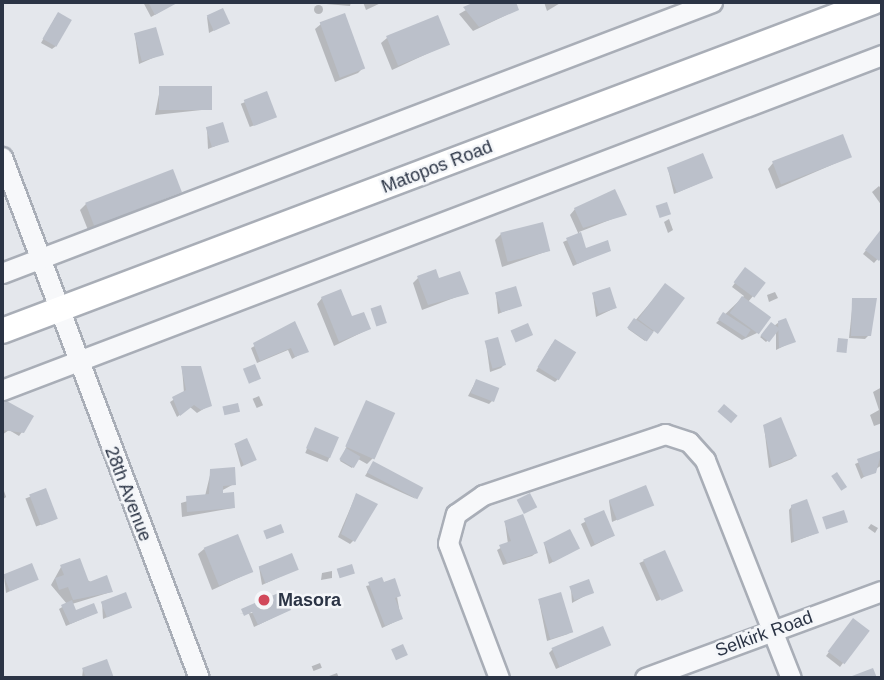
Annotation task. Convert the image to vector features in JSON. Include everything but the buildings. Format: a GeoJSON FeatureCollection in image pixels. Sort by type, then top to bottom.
{"type":"FeatureCollection","features":[{"type":"Feature","properties":{"kind":"main road","name":"Matopos Road"},"geometry":{"type":"LineString","coordinates":[[2,331],[873,2]]}},
{"type":"Feature","properties":{"kind":"street"},"geometry":{"type":"LineString","coordinates":[[2,273],[712,2]]}},
{"type":"Feature","properties":{"kind":"street"},"geometry":{"type":"LineString","coordinates":[[2,390],[78,364],[882,55]]}},
{"type":"Feature","properties":{"kind":"street","name":"28th Avenue"},"geometry":{"type":"LineString","coordinates":[[2,157],[57,309],[199,678]]}},
{"type":"Feature","properties":{"kind":"street"},"geometry":{"type":"LineString","coordinates":[[499,678],[448,543],[456,514],[482,495],[665,435],[689,442],[705,460],[791,678]]}},
{"type":"Feature","properties":{"kind":"street","name":"Selkirk Road"},"geometry":{"type":"LineString","coordinates":[[645,678],[882,591]]}},
{"type":"Feature","properties":{"kind":"place","name":"Masora"},"geometry":{"type":"Point","coordinates":[264,600]}}]}
